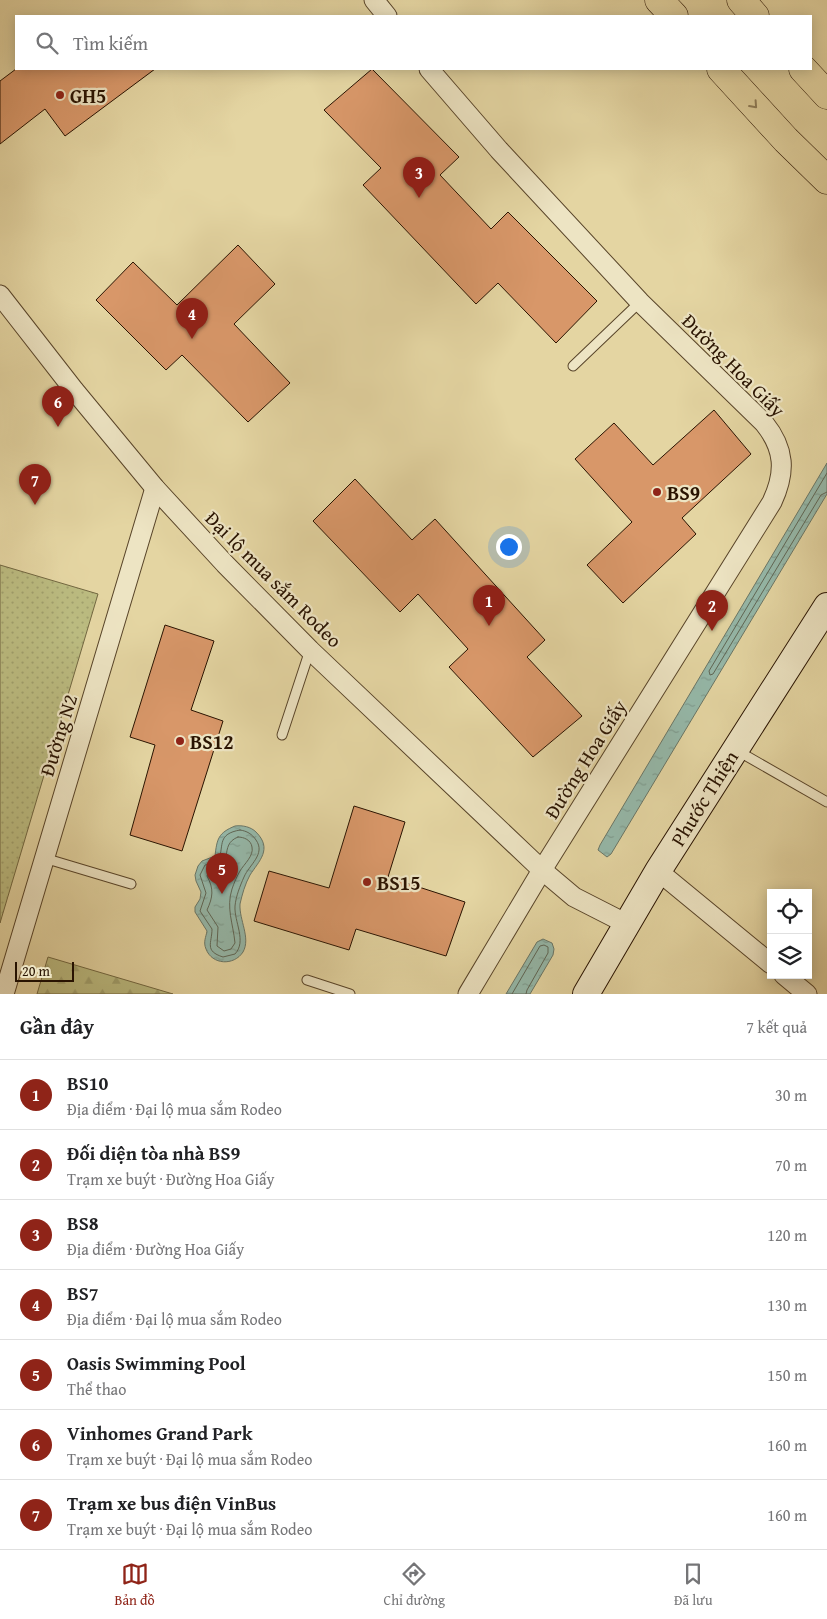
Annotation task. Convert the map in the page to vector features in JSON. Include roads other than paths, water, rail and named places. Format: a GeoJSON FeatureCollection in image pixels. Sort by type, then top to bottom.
{"type":"FeatureCollection","features":[{"type":"Feature","properties":{"kind":"highway"},"geometry":{"type":"LineString","coordinates":[[659,0],[673,15]]}},
{"type":"Feature","properties":{"kind":"highway"},"geometry":{"type":"LineString","coordinates":[[741,0],[754,15]]}},
{"type":"Feature","properties":{"kind":"highway"},"geometry":{"type":"LineString","coordinates":[[722,70],[786,140],[827,180]]}},
{"type":"Feature","properties":{"kind":"highway"},"geometry":{"type":"LineString","coordinates":[[804,70],[827,95]]}},
{"type":"Feature","properties":{"kind":"street"},"geometry":{"type":"LineString","coordinates":[[374,0],[385,15]]}},
{"type":"Feature","properties":{"kind":"street","name":"Đường Hoa Giấy"},"geometry":{"type":"LineString","coordinates":[[430,70],[499,150],[640,302],[764,423],[771,431],[779,449],[782,465],[772,502],[542,870],[468,994]]}},
{"type":"Feature","properties":{"kind":"street","name":"Đại lộ mua sắm Rodeo"},"geometry":{"type":"LineString","coordinates":[[0,296],[155,488],[224,564],[310,650],[542,870],[574,897],[627,924]]}},
{"type":"Feature","properties":{"kind":"street","name":"Đường N2"},"geometry":{"type":"LineString","coordinates":[[4,994],[155,488]]}},
{"type":"Feature","properties":{"kind":"street","name":"Phước Thiện"},"geometry":{"type":"LineString","coordinates":[[586,994],[658,871],[827,606]]}},
{"type":"Feature","properties":{"kind":"street"},"geometry":{"type":"LineString","coordinates":[[658,871],[767,961]]}},
{"type":"Feature","properties":{"kind":"street"},"geometry":{"type":"LineString","coordinates":[[789,979],[807,994]]}},
{"type":"Feature","properties":{"kind":"lane"},"geometry":{"type":"LineString","coordinates":[[573,366],[640,302]]}},
{"type":"Feature","properties":{"kind":"lane"},"geometry":{"type":"LineString","coordinates":[[282,735],[310,650]]}},
{"type":"Feature","properties":{"kind":"lane"},"geometry":{"type":"LineString","coordinates":[[735,750],[827,802]]}},
{"type":"Feature","properties":{"kind":"lane"},"geometry":{"type":"LineString","coordinates":[[44,858],[130,884]]}},
{"type":"Feature","properties":{"kind":"lane"},"geometry":{"type":"LineString","coordinates":[[307,980],[350,994]]}},
{"type":"Feature","properties":{"kind":"water"},"geometry":{"type":"Polygon","coordinates":[[[827,463],[827,494],[611,854],[607,857],[598,850],[600,845],[827,463]]]}},
{"type":"Feature","properties":{"kind":"water"},"geometry":{"type":"Polygon","coordinates":[[[235,826],[254,830],[261,838],[264,849],[263,855],[250,875],[240,904],[246,941],[245,947],[239,957],[223,962],[213,958],[205,946],[207,931],[195,912],[201,892],[195,875],[202,861],[215,856],[219,837],[225,831],[235,826]]]}},
{"type":"Feature","properties":{"kind":"water"},"geometry":{"type":"Polygon","coordinates":[[[543,939],[552,943],[553,955],[530,994],[506,994],[537,942],[543,939]]]}},
{"type":"Feature","properties":{"kind":"place","name":"GH5"},"geometry":{"type":"Point","coordinates":[60,95]}},
{"type":"Feature","properties":{"kind":"place","name":"BS8"},"geometry":{"type":"Point","coordinates":[419,198]}},
{"type":"Feature","properties":{"kind":"place","name":"BS7"},"geometry":{"type":"Point","coordinates":[192,339]}},
{"type":"Feature","properties":{"kind":"place","name":"Vinhomes Grand Park"},"geometry":{"type":"Point","coordinates":[58,427]}},
{"type":"Feature","properties":{"kind":"place","name":"BS9"},"geometry":{"type":"Point","coordinates":[657,492]}},
{"type":"Feature","properties":{"kind":"place","name":"Trạm xe bus điện VinBus"},"geometry":{"type":"Point","coordinates":[35,505]}},
{"type":"Feature","properties":{"kind":"place","name":"BS10"},"geometry":{"type":"Point","coordinates":[489,626]}},
{"type":"Feature","properties":{"kind":"place","name":"Đối diện tòa nhà BS9"},"geometry":{"type":"Point","coordinates":[712,631]}},
{"type":"Feature","properties":{"kind":"place","name":"BS12"},"geometry":{"type":"Point","coordinates":[180,741]}},
{"type":"Feature","properties":{"kind":"place","name":"BS15"},"geometry":{"type":"Point","coordinates":[367,882]}},
{"type":"Feature","properties":{"kind":"place","name":"Oasis Swimming Pool"},"geometry":{"type":"Point","coordinates":[222,894]}}]}
